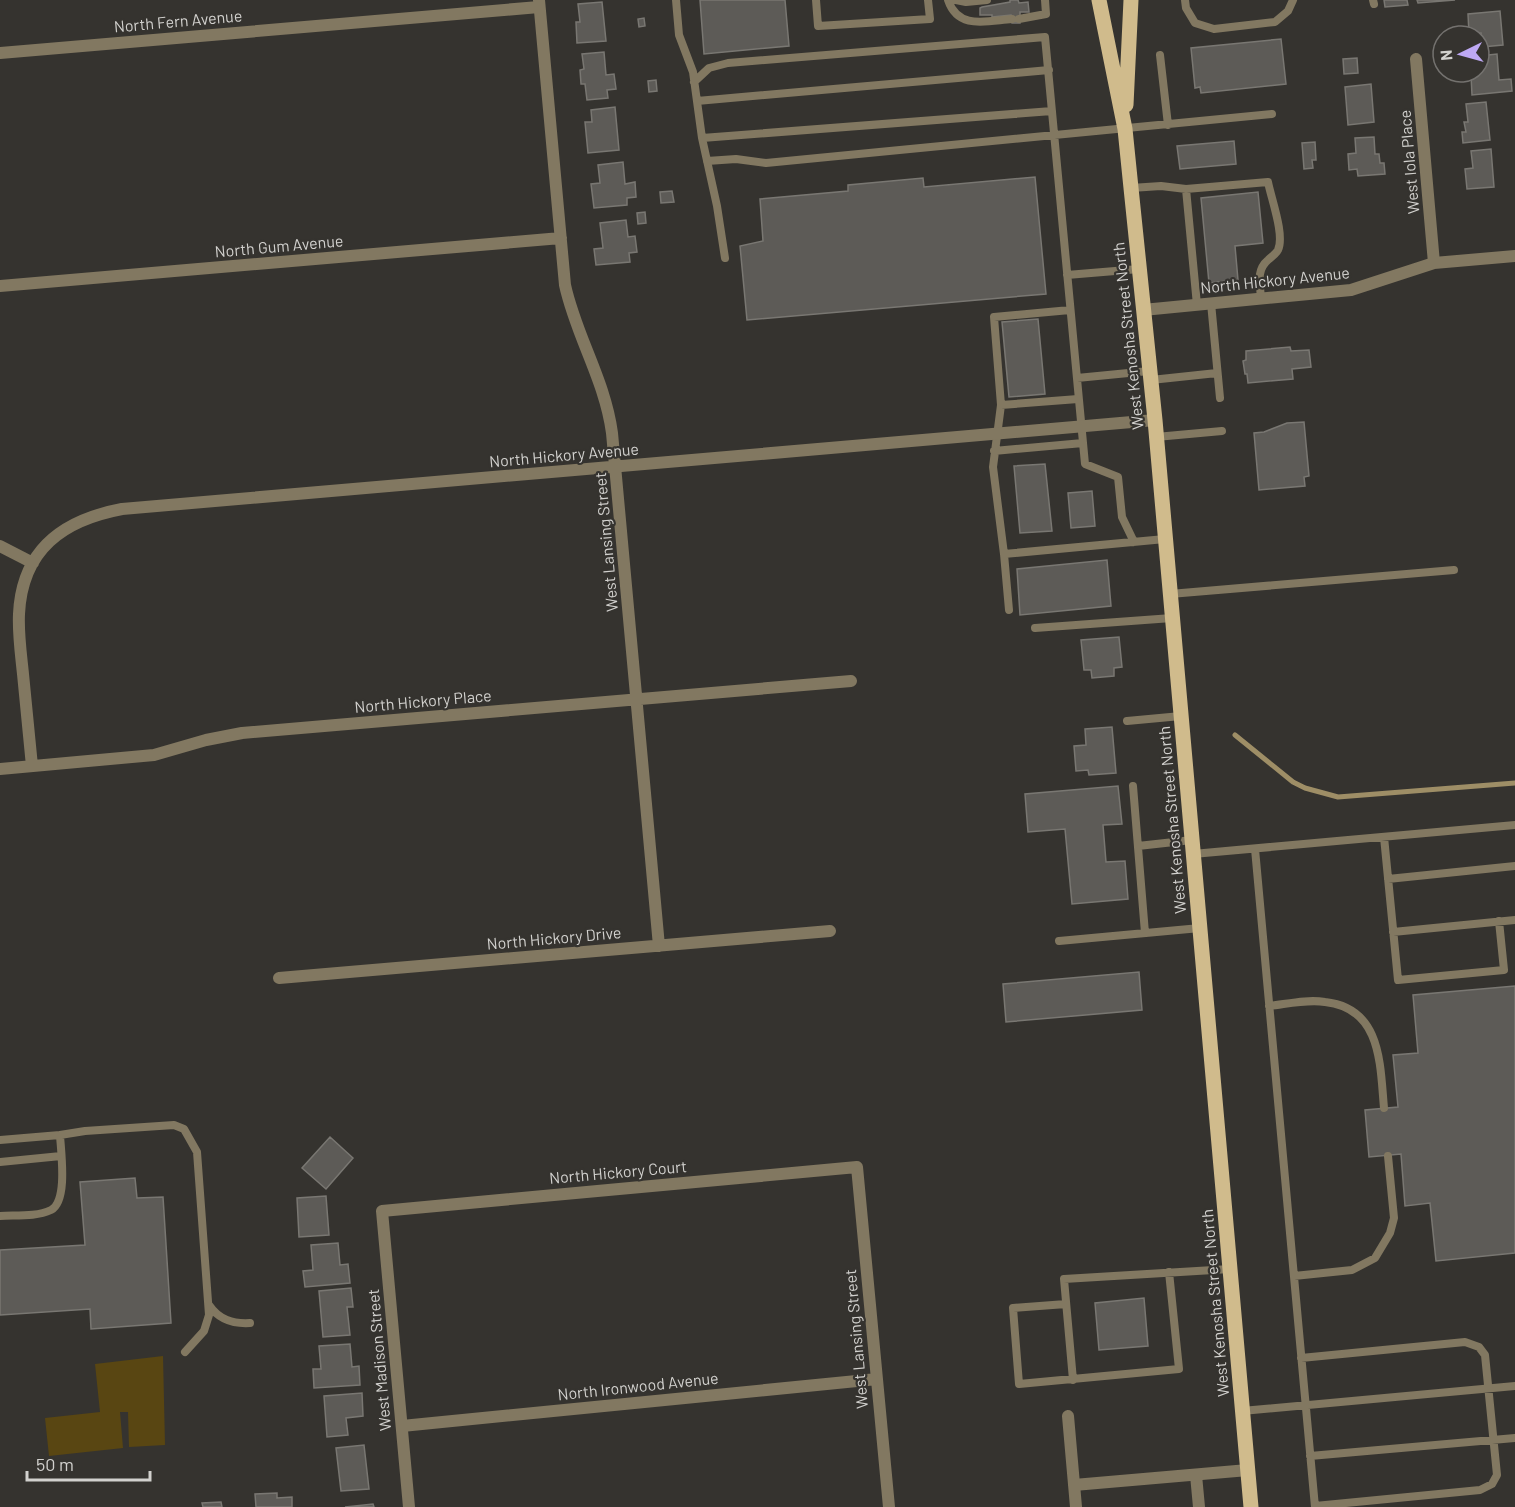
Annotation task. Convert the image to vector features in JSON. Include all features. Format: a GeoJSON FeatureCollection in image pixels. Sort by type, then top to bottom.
{"type":"FeatureCollection","features":[{"type":"Feature","properties":{"kind":"main road","name":"West Kenosha Street North"},"geometry":{"type":"LineString","coordinates":[[1099,0],[1125,129],[1155,420],[1251,1507]]}},
{"type":"Feature","properties":{"kind":"main road","name":"West Kenosha Street North"},"geometry":{"type":"LineString","coordinates":[[1125,129],[1131,0]]}},
{"type":"Feature","properties":{"kind":"street","name":"North Fern Avenue"},"geometry":{"type":"LineString","coordinates":[[0,54],[539,3]]}},
{"type":"Feature","properties":{"kind":"street","name":"West Lansing Street"},"geometry":{"type":"LineString","coordinates":[[539,3],[568,300],[596,369],[606,399],[612,432],[659,946]]}},
{"type":"Feature","properties":{"kind":"street","name":"West Iola Place"},"geometry":{"type":"LineString","coordinates":[[1416,59],[1434,263]]}},
{"type":"Feature","properties":{"kind":"street","name":"North Gum Avenue"},"geometry":{"type":"LineString","coordinates":[[0,286],[561,238]]}},
{"type":"Feature","properties":{"kind":"street","name":"North Hickory Avenue"},"geometry":{"type":"LineString","coordinates":[[1143,310],[1351,290],[1434,263],[1515,256]]}},
{"type":"Feature","properties":{"kind":"street","name":"North Hickory Avenue"},"geometry":{"type":"LineString","coordinates":[[33,563],[47,542],[65,528],[93,516],[122,509],[1155,420]]}},
{"type":"Feature","properties":{"kind":"street"},"geometry":{"type":"LineString","coordinates":[[0,546],[33,563],[24,585],[18,616],[32,766]]}},
{"type":"Feature","properties":{"kind":"street","name":"North Hickory Place"},"geometry":{"type":"LineString","coordinates":[[0,769],[154,755],[206,740],[242,733],[851,681]]}},
{"type":"Feature","properties":{"kind":"street","name":"North Hickory Drive"},"geometry":{"type":"LineString","coordinates":[[279,978],[830,931]]}},
{"type":"Feature","properties":{"kind":"street","name":"West Lansing Street"},"geometry":{"type":"LineString","coordinates":[[857,1167],[889,1507]]}},
{"type":"Feature","properties":{"kind":"street","name":"North Hickory Court"},"geometry":{"type":"LineString","coordinates":[[382,1211],[857,1167]]}},
{"type":"Feature","properties":{"kind":"street","name":"West Madison Street"},"geometry":{"type":"LineString","coordinates":[[382,1211],[410,1507]]}},
{"type":"Feature","properties":{"kind":"street","name":"North Ironwood Avenue"},"geometry":{"type":"LineString","coordinates":[[402,1426],[877,1379]]}},
{"type":"Feature","properties":{"kind":"street"},"geometry":{"type":"LineString","coordinates":[[1068,1416],[1076,1507]]}},
{"type":"Feature","properties":{"kind":"street"},"geometry":{"type":"LineString","coordinates":[[1074,1485],[1248,1470]]}},
{"type":"Feature","properties":{"kind":"street"},"geometry":{"type":"LineString","coordinates":[[1196,1475],[1199,1507]]}},
{"type":"Feature","properties":{"kind":"lane"},"geometry":{"type":"LineString","coordinates":[[676,0],[679,34],[693,72],[702,138],[725,258]]}},
{"type":"Feature","properties":{"kind":"lane"},"geometry":{"type":"LineString","coordinates":[[816,0],[818,26],[930,19],[928,0]]}},
{"type":"Feature","properties":{"kind":"lane"},"geometry":{"type":"LineString","coordinates":[[948,0],[952,11],[962,19],[974,22],[1046,14],[1045,0]]}},
{"type":"Feature","properties":{"kind":"lane"},"geometry":{"type":"LineString","coordinates":[[956,0],[966,2],[987,0]]}},
{"type":"Feature","properties":{"kind":"lane"},"geometry":{"type":"LineString","coordinates":[[1185,0],[1186,8],[1195,23],[1214,29],[1275,22],[1288,11],[1293,0]]}},
{"type":"Feature","properties":{"kind":"lane"},"geometry":{"type":"LineString","coordinates":[[694,82],[709,68],[728,63],[1045,38],[1085,464],[1118,477],[1122,517],[1134,542]]}},
{"type":"Feature","properties":{"kind":"lane"},"geometry":{"type":"LineString","coordinates":[[1161,55],[1168,125]]}},
{"type":"Feature","properties":{"kind":"lane"},"geometry":{"type":"LineString","coordinates":[[697,101],[1048,70]]}},
{"type":"Feature","properties":{"kind":"lane"},"geometry":{"type":"LineString","coordinates":[[702,138],[1052,111]]}},
{"type":"Feature","properties":{"kind":"lane"},"geometry":{"type":"LineString","coordinates":[[707,161],[736,159],[766,163],[1272,114]]}},
{"type":"Feature","properties":{"kind":"lane"},"geometry":{"type":"LineString","coordinates":[[1131,188],[1161,186],[1186,189],[1268,182],[1278,228],[1279,245],[1278,252],[1263,265],[1259,273],[1261,298]]}},
{"type":"Feature","properties":{"kind":"lane"},"geometry":{"type":"LineString","coordinates":[[1186,189],[1197,305]]}},
{"type":"Feature","properties":{"kind":"lane"},"geometry":{"type":"LineString","coordinates":[[1067,275],[1139,269]]}},
{"type":"Feature","properties":{"kind":"lane"},"geometry":{"type":"LineString","coordinates":[[1211,303],[1220,398]]}},
{"type":"Feature","properties":{"kind":"lane"},"geometry":{"type":"LineString","coordinates":[[1009,610],[993,467],[1000,405],[994,317],[1070,310]]}},
{"type":"Feature","properties":{"kind":"lane"},"geometry":{"type":"LineString","coordinates":[[1077,378],[1217,373]]}},
{"type":"Feature","properties":{"kind":"lane"},"geometry":{"type":"LineString","coordinates":[[1000,405],[1078,399]]}},
{"type":"Feature","properties":{"kind":"lane"},"geometry":{"type":"LineString","coordinates":[[1156,437],[1222,430]]}},
{"type":"Feature","properties":{"kind":"lane"},"geometry":{"type":"LineString","coordinates":[[994,451],[1083,443]]}},
{"type":"Feature","properties":{"kind":"lane"},"geometry":{"type":"LineString","coordinates":[[1004,554],[1165,539]]}},
{"type":"Feature","properties":{"kind":"lane"},"geometry":{"type":"LineString","coordinates":[[1170,594],[1454,570]]}},
{"type":"Feature","properties":{"kind":"lane"},"geometry":{"type":"LineString","coordinates":[[1035,628],[1172,618]]}},
{"type":"Feature","properties":{"kind":"lane"},"geometry":{"type":"LineString","coordinates":[[1127,721],[1181,716]]}},
{"type":"Feature","properties":{"kind":"lane"},"geometry":{"type":"LineString","coordinates":[[1133,786],[1145,933]]}},
{"type":"Feature","properties":{"kind":"lane"},"geometry":{"type":"LineString","coordinates":[[1138,846],[1255,849],[1515,825]]}},
{"type":"Feature","properties":{"kind":"lane"},"geometry":{"type":"LineString","coordinates":[[1384,837],[1398,980],[1504,970],[1499,921]]}},
{"type":"Feature","properties":{"kind":"lane"},"geometry":{"type":"LineString","coordinates":[[1255,849],[1305,1405],[1315,1506],[1480,1490],[1492,1485],[1497,1475],[1494,1440],[1485,1355],[1479,1347],[1465,1342],[1301,1358]]}},
{"type":"Feature","properties":{"kind":"lane"},"geometry":{"type":"LineString","coordinates":[[1388,879],[1515,867]]}},
{"type":"Feature","properties":{"kind":"lane"},"geometry":{"type":"LineString","coordinates":[[1394,932],[1515,920]]}},
{"type":"Feature","properties":{"kind":"lane"},"geometry":{"type":"LineString","coordinates":[[1059,941],[1200,927]]}},
{"type":"Feature","properties":{"kind":"lane"},"geometry":{"type":"LineString","coordinates":[[1269,1006],[1324,1001],[1353,1012],[1375,1038],[1379,1053],[1384,1108]]}},
{"type":"Feature","properties":{"kind":"lane"},"geometry":{"type":"LineString","coordinates":[[0,1140],[174,1125],[183,1129],[197,1152],[208,1304],[204,1331],[185,1352]]}},
{"type":"Feature","properties":{"kind":"lane"},"geometry":{"type":"LineString","coordinates":[[0,1216],[36,1214],[51,1210],[58,1205],[62,1194],[60,1135]]}},
{"type":"Feature","properties":{"kind":"lane"},"geometry":{"type":"LineString","coordinates":[[0,1162],[61,1156]]}},
{"type":"Feature","properties":{"kind":"lane"},"geometry":{"type":"LineString","coordinates":[[1294,1276],[1352,1270],[1375,1257],[1390,1233],[1394,1218],[1388,1156]]}},
{"type":"Feature","properties":{"kind":"lane"},"geometry":{"type":"LineString","coordinates":[[1073,1380],[1064,1280],[1230,1269]]}},
{"type":"Feature","properties":{"kind":"lane"},"geometry":{"type":"LineString","coordinates":[[1066,1304],[1013,1308],[1019,1384],[1179,1369],[1169,1272]]}},
{"type":"Feature","properties":{"kind":"lane"},"geometry":{"type":"LineString","coordinates":[[208,1304],[218,1316],[226,1320],[233,1323],[250,1323]]}},
{"type":"Feature","properties":{"kind":"lane"},"geometry":{"type":"LineString","coordinates":[[1242,1411],[1515,1386]]}},
{"type":"Feature","properties":{"kind":"lane"},"geometry":{"type":"LineString","coordinates":[[1310,1456],[1515,1438]]}},
{"type":"Feature","properties":{"kind":"shaded area"},"geometry":{"type":"Polygon","coordinates":[[[163,1356],[165,1445],[129,1447],[128,1412],[120,1412],[123,1448],[49,1456],[45,1418],[100,1412],[95,1364],[163,1356]]]}},
{"type":"Feature","properties":{"kind":"building"},"geometry":{"type":"Polygon","coordinates":[[[700,0],[785,0],[789,46],[704,54],[700,0]]]}},
{"type":"Feature","properties":{"kind":"building"},"geometry":{"type":"Polygon","coordinates":[[[1010,0],[1018,0],[1019,3],[1028,2],[1029,12],[1020,12],[1020,23],[1012,23],[1011,15],[992,17],[992,15],[980,15],[982,7],[1010,2],[1010,0]]]}},
{"type":"Feature","properties":{"kind":"building"},"geometry":{"type":"Polygon","coordinates":[[[1384,0],[1407,0],[1408,5],[1385,7],[1384,0]]]}},
{"type":"Feature","properties":{"kind":"building"},"geometry":{"type":"Polygon","coordinates":[[[1417,0],[1455,0],[1418,3],[1417,0]]]}},
{"type":"Feature","properties":{"kind":"building"},"geometry":{"type":"Polygon","coordinates":[[[602,2],[606,41],[577,43],[576,22],[580,22],[578,4],[602,2]]]}},
{"type":"Feature","properties":{"kind":"building"},"geometry":{"type":"Polygon","coordinates":[[[1500,11],[1503,45],[1491,46],[1491,24],[1468,24],[1468,14],[1500,11]]]}},
{"type":"Feature","properties":{"kind":"building"},"geometry":{"type":"Polygon","coordinates":[[[644,18],[645,26],[639,27],[638,19],[644,18]]]}},
{"type":"Feature","properties":{"kind":"building"},"geometry":{"type":"Polygon","coordinates":[[[1281,39],[1286,84],[1201,93],[1200,87],[1195,88],[1191,48],[1281,39]]]}},
{"type":"Feature","properties":{"kind":"building"},"geometry":{"type":"Polygon","coordinates":[[[604,52],[606,75],[614,74],[616,89],[607,90],[608,98],[587,100],[585,84],[581,84],[580,70],[584,69],[582,54],[604,52]]]}},
{"type":"Feature","properties":{"kind":"building"},"geometry":{"type":"Polygon","coordinates":[[[1497,54],[1499,80],[1511,79],[1512,91],[1472,95],[1471,84],[1491,84],[1491,55],[1497,54]]]}},
{"type":"Feature","properties":{"kind":"building"},"geometry":{"type":"Polygon","coordinates":[[[1357,58],[1358,73],[1344,74],[1343,59],[1357,58]]]}},
{"type":"Feature","properties":{"kind":"building"},"geometry":{"type":"Polygon","coordinates":[[[656,80],[657,91],[649,92],[648,81],[656,80]]]}},
{"type":"Feature","properties":{"kind":"building"},"geometry":{"type":"Polygon","coordinates":[[[1371,84],[1374,122],[1348,125],[1345,87],[1371,84]]]}},
{"type":"Feature","properties":{"kind":"building"},"geometry":{"type":"Polygon","coordinates":[[[1486,102],[1490,140],[1463,143],[1462,132],[1466,132],[1464,122],[1468,122],[1466,104],[1486,102]]]}},
{"type":"Feature","properties":{"kind":"building"},"geometry":{"type":"Polygon","coordinates":[[[615,107],[619,150],[588,153],[585,122],[592,122],[591,110],[615,107]]]}},
{"type":"Feature","properties":{"kind":"building"},"geometry":{"type":"Polygon","coordinates":[[[1374,137],[1375,154],[1379,154],[1380,163],[1384,163],[1385,174],[1358,176],[1357,169],[1349,170],[1348,154],[1356,153],[1355,138],[1374,137]]]}},
{"type":"Feature","properties":{"kind":"building"},"geometry":{"type":"Polygon","coordinates":[[[1234,141],[1236,164],[1180,169],[1177,146],[1234,141]]]}},
{"type":"Feature","properties":{"kind":"building"},"geometry":{"type":"Polygon","coordinates":[[[1315,142],[1316,160],[1312,160],[1313,168],[1304,169],[1302,143],[1315,142]]]}},
{"type":"Feature","properties":{"kind":"building"},"geometry":{"type":"Polygon","coordinates":[[[1491,149],[1494,187],[1467,189],[1465,169],[1473,168],[1471,151],[1491,149]]]}},
{"type":"Feature","properties":{"kind":"building"},"geometry":{"type":"Polygon","coordinates":[[[623,162],[625,184],[635,182],[636,197],[627,198],[627,205],[594,208],[591,184],[600,183],[598,165],[623,162]]]}},
{"type":"Feature","properties":{"kind":"building"},"geometry":{"type":"Polygon","coordinates":[[[1035,177],[1046,294],[747,320],[740,246],[763,241],[760,199],[848,191],[848,185],[923,178],[924,187],[1035,177]]]}},
{"type":"Feature","properties":{"kind":"building"},"geometry":{"type":"Polygon","coordinates":[[[672,191],[674,202],[661,203],[660,192],[672,191]]]}},
{"type":"Feature","properties":{"kind":"building"},"geometry":{"type":"Polygon","coordinates":[[[1258,192],[1263,243],[1235,246],[1238,280],[1209,283],[1201,198],[1258,192]]]}},
{"type":"Feature","properties":{"kind":"building"},"geometry":{"type":"Polygon","coordinates":[[[645,212],[646,223],[638,224],[637,213],[645,212]]]}},
{"type":"Feature","properties":{"kind":"building"},"geometry":{"type":"Polygon","coordinates":[[[626,220],[628,237],[635,236],[637,252],[629,253],[630,262],[596,265],[594,249],[603,248],[600,223],[626,220]]]}},
{"type":"Feature","properties":{"kind":"building"},"geometry":{"type":"Polygon","coordinates":[[[1038,319],[1045,394],[1009,397],[1002,322],[1038,319]]]}},
{"type":"Feature","properties":{"kind":"building"},"geometry":{"type":"Polygon","coordinates":[[[1290,347],[1291,351],[1309,350],[1311,367],[1292,369],[1293,379],[1248,383],[1243,361],[1246,360],[1246,351],[1290,347]]]}},
{"type":"Feature","properties":{"kind":"building"},"geometry":{"type":"Polygon","coordinates":[[[1304,422],[1309,476],[1304,477],[1305,486],[1259,490],[1254,433],[1264,432],[1287,423],[1304,422]]]}},
{"type":"Feature","properties":{"kind":"building"},"geometry":{"type":"Polygon","coordinates":[[[1045,464],[1052,531],[1020,533],[1014,466],[1045,464]]]}},
{"type":"Feature","properties":{"kind":"building"},"geometry":{"type":"Polygon","coordinates":[[[1092,491],[1095,526],[1071,528],[1068,493],[1092,491]]]}},
{"type":"Feature","properties":{"kind":"building"},"geometry":{"type":"Polygon","coordinates":[[[1107,560],[1111,606],[1020,615],[1017,569],[1107,560]]]}},
{"type":"Feature","properties":{"kind":"building"},"geometry":{"type":"Polygon","coordinates":[[[1119,637],[1122,667],[1114,668],[1114,676],[1092,678],[1091,670],[1084,670],[1081,640],[1119,637]]]}},
{"type":"Feature","properties":{"kind":"building"},"geometry":{"type":"Polygon","coordinates":[[[1112,727],[1116,773],[1089,775],[1088,770],[1076,771],[1074,746],[1086,745],[1085,729],[1112,727]]]}},
{"type":"Feature","properties":{"kind":"building"},"geometry":{"type":"Polygon","coordinates":[[[1118,786],[1122,824],[1103,825],[1106,862],[1125,861],[1128,899],[1072,904],[1065,829],[1028,832],[1025,794],[1118,786]]]}},
{"type":"Feature","properties":{"kind":"building"},"geometry":{"type":"Polygon","coordinates":[[[1139,972],[1142,1010],[1006,1022],[1003,984],[1139,972]]]}},
{"type":"Feature","properties":{"kind":"building"},"geometry":{"type":"Polygon","coordinates":[[[1515,986],[1515,1253],[1436,1261],[1430,1203],[1405,1206],[1401,1154],[1369,1157],[1365,1110],[1398,1107],[1393,1055],[1418,1053],[1413,995],[1515,986]]]}},
{"type":"Feature","properties":{"kind":"building"},"geometry":{"type":"Polygon","coordinates":[[[330,1137],[353,1158],[326,1189],[302,1168],[330,1137]]]}},
{"type":"Feature","properties":{"kind":"building"},"geometry":{"type":"Polygon","coordinates":[[[135,1178],[137,1198],[163,1197],[171,1323],[91,1329],[90,1309],[0,1315],[0,1250],[85,1245],[80,1182],[135,1178]]]}},
{"type":"Feature","properties":{"kind":"building"},"geometry":{"type":"Polygon","coordinates":[[[326,1196],[329,1235],[299,1237],[297,1198],[326,1196]]]}},
{"type":"Feature","properties":{"kind":"building"},"geometry":{"type":"Polygon","coordinates":[[[338,1243],[340,1265],[348,1264],[350,1283],[305,1287],[303,1271],[313,1270],[311,1245],[338,1243]]]}},
{"type":"Feature","properties":{"kind":"building"},"geometry":{"type":"Polygon","coordinates":[[[351,1288],[353,1307],[347,1307],[350,1335],[323,1337],[319,1291],[351,1288]]]}},
{"type":"Feature","properties":{"kind":"building"},"geometry":{"type":"Polygon","coordinates":[[[1144,1298],[1148,1346],[1099,1350],[1095,1303],[1144,1298]]]}},
{"type":"Feature","properties":{"kind":"building"},"geometry":{"type":"Polygon","coordinates":[[[350,1344],[352,1367],[359,1366],[360,1385],[314,1388],[313,1369],[321,1369],[319,1346],[350,1344]]]}},
{"type":"Feature","properties":{"kind":"building"},"geometry":{"type":"Polygon","coordinates":[[[362,1393],[363,1416],[346,1418],[348,1435],[327,1437],[324,1396],[362,1393]]]}},
{"type":"Feature","properties":{"kind":"building"},"geometry":{"type":"Polygon","coordinates":[[[364,1445],[369,1489],[341,1491],[336,1448],[364,1445]]]}},
{"type":"Feature","properties":{"kind":"building"},"geometry":{"type":"Polygon","coordinates":[[[277,1493],[277,1498],[292,1497],[292,1507],[256,1507],[255,1494],[277,1493]]]}},
{"type":"Feature","properties":{"kind":"building"},"geometry":{"type":"Polygon","coordinates":[[[221,1502],[222,1507],[203,1507],[202,1503],[221,1502]]]}},
{"type":"Feature","properties":{"kind":"building"},"geometry":{"type":"Polygon","coordinates":[[[373,1504],[374,1507],[345,1507],[373,1504]]]}},
{"type":"Feature","properties":{"kind":"waterway"},"geometry":{"type":"LineString","coordinates":[[1235,735],[1293,782],[1305,788],[1338,797],[1515,783]]}}]}
